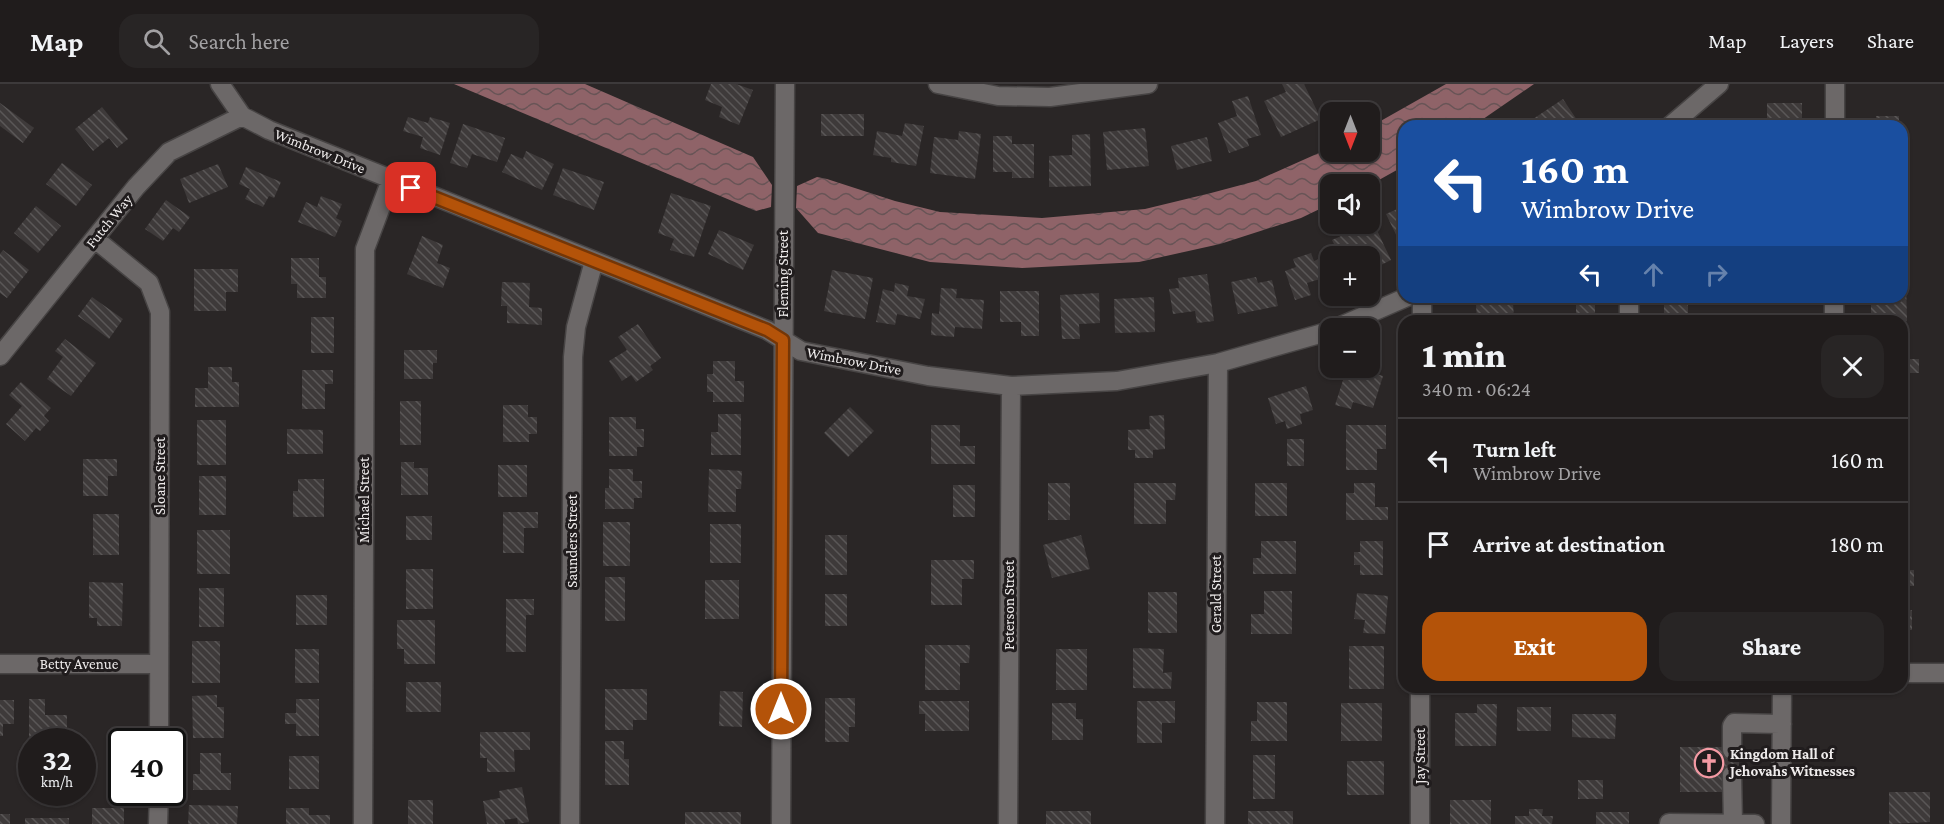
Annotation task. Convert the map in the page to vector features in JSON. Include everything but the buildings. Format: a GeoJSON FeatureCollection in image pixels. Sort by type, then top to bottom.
{"type":"FeatureCollection","features":[{"type":"Feature","properties":{"kind":"street","name":"Wimbrow Drive"},"geometry":{"type":"LineString","coordinates":[[220,84],[242,116],[268,130],[767,330],[801,351],[928,376],[1011,386],[1117,381],[1218,363],[1320,334]]}},
{"type":"Feature","properties":{"kind":"street","name":"Fleming Street"},"geometry":{"type":"LineString","coordinates":[[781,824],[785,84]]}},
{"type":"Feature","properties":{"kind":"street"},"geometry":{"type":"LineString","coordinates":[[938,84],[1050,97],[1148,84]]}},
{"type":"Feature","properties":{"kind":"street"},"geometry":{"type":"LineString","coordinates":[[1677,120],[1719,84]]}},
{"type":"Feature","properties":{"kind":"street"},"geometry":{"type":"LineString","coordinates":[[1835,84],[1835,120]]}},
{"type":"Feature","properties":{"kind":"street","name":"Futch Way"},"geometry":{"type":"LineString","coordinates":[[0,356],[136,187],[170,152],[242,116]]}},
{"type":"Feature","properties":{"kind":"street","name":"Michael Street"},"geometry":{"type":"LineString","coordinates":[[363,824],[365,249],[391,180]]}},
{"type":"Feature","properties":{"kind":"street","name":"Sloane Street"},"geometry":{"type":"LineString","coordinates":[[94,239],[149,283],[160,312],[159,728]]}},
{"type":"Feature","properties":{"kind":"street","name":"Saunders Street"},"geometry":{"type":"LineString","coordinates":[[570,824],[573,357],[576,327],[594,261]]}},
{"type":"Feature","properties":{"kind":"street"},"geometry":{"type":"LineString","coordinates":[[1359,318],[1398,301]]}},
{"type":"Feature","properties":{"kind":"street","name":"Gerald Street"},"geometry":{"type":"LineString","coordinates":[[1215,824],[1218,363]]}},
{"type":"Feature","properties":{"kind":"street","name":"Peterson Street"},"geometry":{"type":"LineString","coordinates":[[1008,824],[1011,386]]}},
{"type":"Feature","properties":{"kind":"street","name":"Betty Avenue"},"geometry":{"type":"LineString","coordinates":[[0,664],[159,664]]}},
{"type":"Feature","properties":{"kind":"street"},"geometry":{"type":"LineString","coordinates":[[1908,673],[1944,673]]}},
{"type":"Feature","properties":{"kind":"street","name":"Jay Street"},"geometry":{"type":"LineString","coordinates":[[1420,693],[1420,824]]}},
{"type":"Feature","properties":{"kind":"street"},"geometry":{"type":"LineString","coordinates":[[1781,824],[1782,693]]}},
{"type":"Feature","properties":{"kind":"street"},"geometry":{"type":"LineString","coordinates":[[1732,750],[1734,723],[1782,724]]}},
{"type":"Feature","properties":{"kind":"street"},"geometry":{"type":"LineString","coordinates":[[1732,775],[1732,824]]}},
{"type":"Feature","properties":{"kind":"street"},"geometry":{"type":"LineString","coordinates":[[158,824],[159,806]]}},
{"type":"Feature","properties":{"kind":"street"},"geometry":{"type":"LineString","coordinates":[[1669,823],[1755,824]]}},
{"type":"Feature","properties":{"kind":"water"},"geometry":{"type":"Polygon","coordinates":[[[454,84],[585,84],[753,157],[772,185],[771,207],[756,211],[454,84]]]}},
{"type":"Feature","properties":{"kind":"water"},"geometry":{"type":"Polygon","coordinates":[[[1446,84],[1534,84],[1482,120],[1398,120],[1398,169],[1380,179],[1380,174],[1320,174],[1320,209],[1301,218],[1220,244],[1139,262],[1022,268],[930,262],[818,233],[796,208],[797,186],[817,177],[940,212],[1042,218],[1145,209],[1256,181],[1320,152],[1320,162],[1380,162],[1380,121],[1446,84]]]}},
{"type":"Feature","properties":{"kind":"place","name":"Kingdom Hall of Jehovahs Witnesses"},"geometry":{"type":"Point","coordinates":[1709,763]}},
{"type":"Feature","properties":{"kind":"route"},"geometry":{"type":"LineString","coordinates":[[411,188],[767,330],[783,340],[781,709]]}}]}
